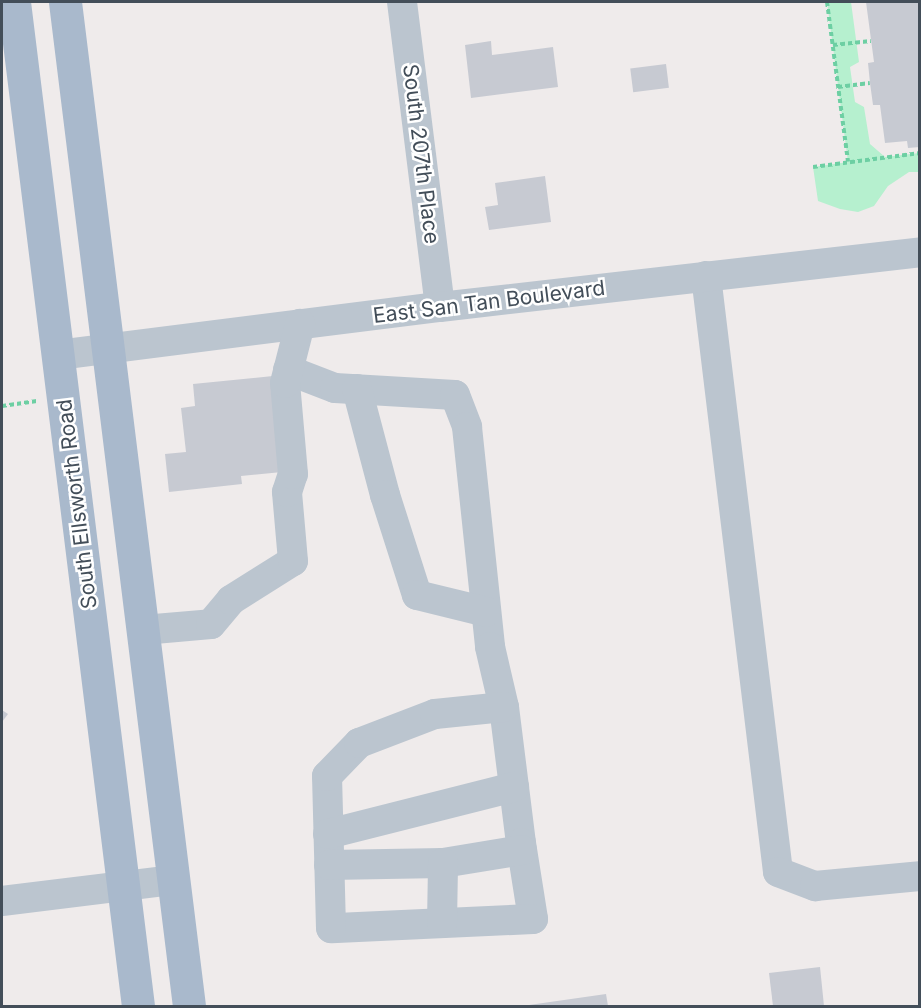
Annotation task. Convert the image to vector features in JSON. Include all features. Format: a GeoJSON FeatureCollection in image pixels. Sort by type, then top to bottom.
{"type":"FeatureCollection","features":[{"type":"Feature","properties":{"kind":"main road","name":"South Ellsworth Road"},"geometry":{"type":"LineString","coordinates":[[14,2],[138,1006]]}},
{"type":"Feature","properties":{"kind":"main road"},"geometry":{"type":"LineString","coordinates":[[65,2],[189,1006]]}},
{"type":"Feature","properties":{"kind":"street","name":"South 207th Place"},"geometry":{"type":"LineString","coordinates":[[402,2],[440,307]]}},
{"type":"Feature","properties":{"kind":"street","name":"East San Tan Boulevard"},"geometry":{"type":"LineString","coordinates":[[58,355],[440,307],[920,252]]}},
{"type":"Feature","properties":{"kind":"street"},"geometry":{"type":"LineString","coordinates":[[706,276],[778,872],[815,886],[920,876]]}},
{"type":"Feature","properties":{"kind":"street"},"geometry":{"type":"LineString","coordinates":[[143,630],[210,624],[231,600],[292,561],[287,492],[294,474],[285,383],[300,324]]}},
{"type":"Feature","properties":{"kind":"street"},"geometry":{"type":"LineString","coordinates":[[288,370],[335,388],[455,395],[467,427],[490,647],[504,707],[533,919],[331,928],[327,776],[359,743],[435,714],[504,707]]}},
{"type":"Feature","properties":{"kind":"street"},"geometry":{"type":"LineString","coordinates":[[357,389],[385,495],[417,595],[486,612]]}},
{"type":"Feature","properties":{"kind":"street"},"geometry":{"type":"LineString","coordinates":[[328,834],[514,788]]}},
{"type":"Feature","properties":{"kind":"street"},"geometry":{"type":"LineString","coordinates":[[329,865],[443,863],[522,850]]}},
{"type":"Feature","properties":{"kind":"street"},"geometry":{"type":"LineString","coordinates":[[442,923],[443,863]]}},
{"type":"Feature","properties":{"kind":"street"},"geometry":{"type":"LineString","coordinates":[[2,901],[174,880]]}},
{"type":"Feature","properties":{"kind":"path"},"geometry":{"type":"LineString","coordinates":[[827,2],[848,162]]}},
{"type":"Feature","properties":{"kind":"path"},"geometry":{"type":"LineString","coordinates":[[833,45],[871,41]]}},
{"type":"Feature","properties":{"kind":"path"},"geometry":{"type":"LineString","coordinates":[[838,87],[870,83]]}},
{"type":"Feature","properties":{"kind":"path"},"geometry":{"type":"LineString","coordinates":[[813,167],[920,153]]}},
{"type":"Feature","properties":{"kind":"path"},"geometry":{"type":"LineString","coordinates":[[2,406],[64,397]]}},
{"type":"Feature","properties":{"kind":"green space"},"geometry":{"type":"Polygon","coordinates":[[[827,2],[851,2],[859,62],[850,67],[855,102],[864,107],[870,144],[885,157],[919,153],[919,172],[909,172],[888,186],[874,206],[858,212],[840,209],[818,201],[813,167],[848,162],[827,2]]]}},
{"type":"Feature","properties":{"kind":"building"},"geometry":{"type":"Polygon","coordinates":[[[866,2],[920,2],[920,147],[908,148],[907,141],[885,143],[880,105],[873,105],[870,83],[868,63],[874,62],[866,2]]]}},
{"type":"Feature","properties":{"kind":"building"},"geometry":{"type":"Polygon","coordinates":[[[491,41],[492,55],[553,47],[558,87],[471,98],[465,45],[491,41]]]}},
{"type":"Feature","properties":{"kind":"building"},"geometry":{"type":"Polygon","coordinates":[[[666,64],[669,88],[633,92],[630,68],[666,64]]]}},
{"type":"Feature","properties":{"kind":"building"},"geometry":{"type":"Polygon","coordinates":[[[545,176],[551,222],[489,230],[485,207],[498,205],[495,183],[545,176]]]}},
{"type":"Feature","properties":{"kind":"building"},"geometry":{"type":"Polygon","coordinates":[[[273,376],[282,472],[241,476],[242,484],[169,492],[165,454],[186,452],[181,408],[195,406],[193,384],[273,376]]]}},
{"type":"Feature","properties":{"kind":"building"},"geometry":{"type":"Polygon","coordinates":[[[2,710],[8,714],[2,722],[2,710]]]}},
{"type":"Feature","properties":{"kind":"building"},"geometry":{"type":"Polygon","coordinates":[[[820,967],[824,1006],[773,1006],[769,973],[820,967]]]}},
{"type":"Feature","properties":{"kind":"building"},"geometry":{"type":"Polygon","coordinates":[[[606,994],[608,1006],[529,1006],[529,1005],[606,994]]]}}]}
